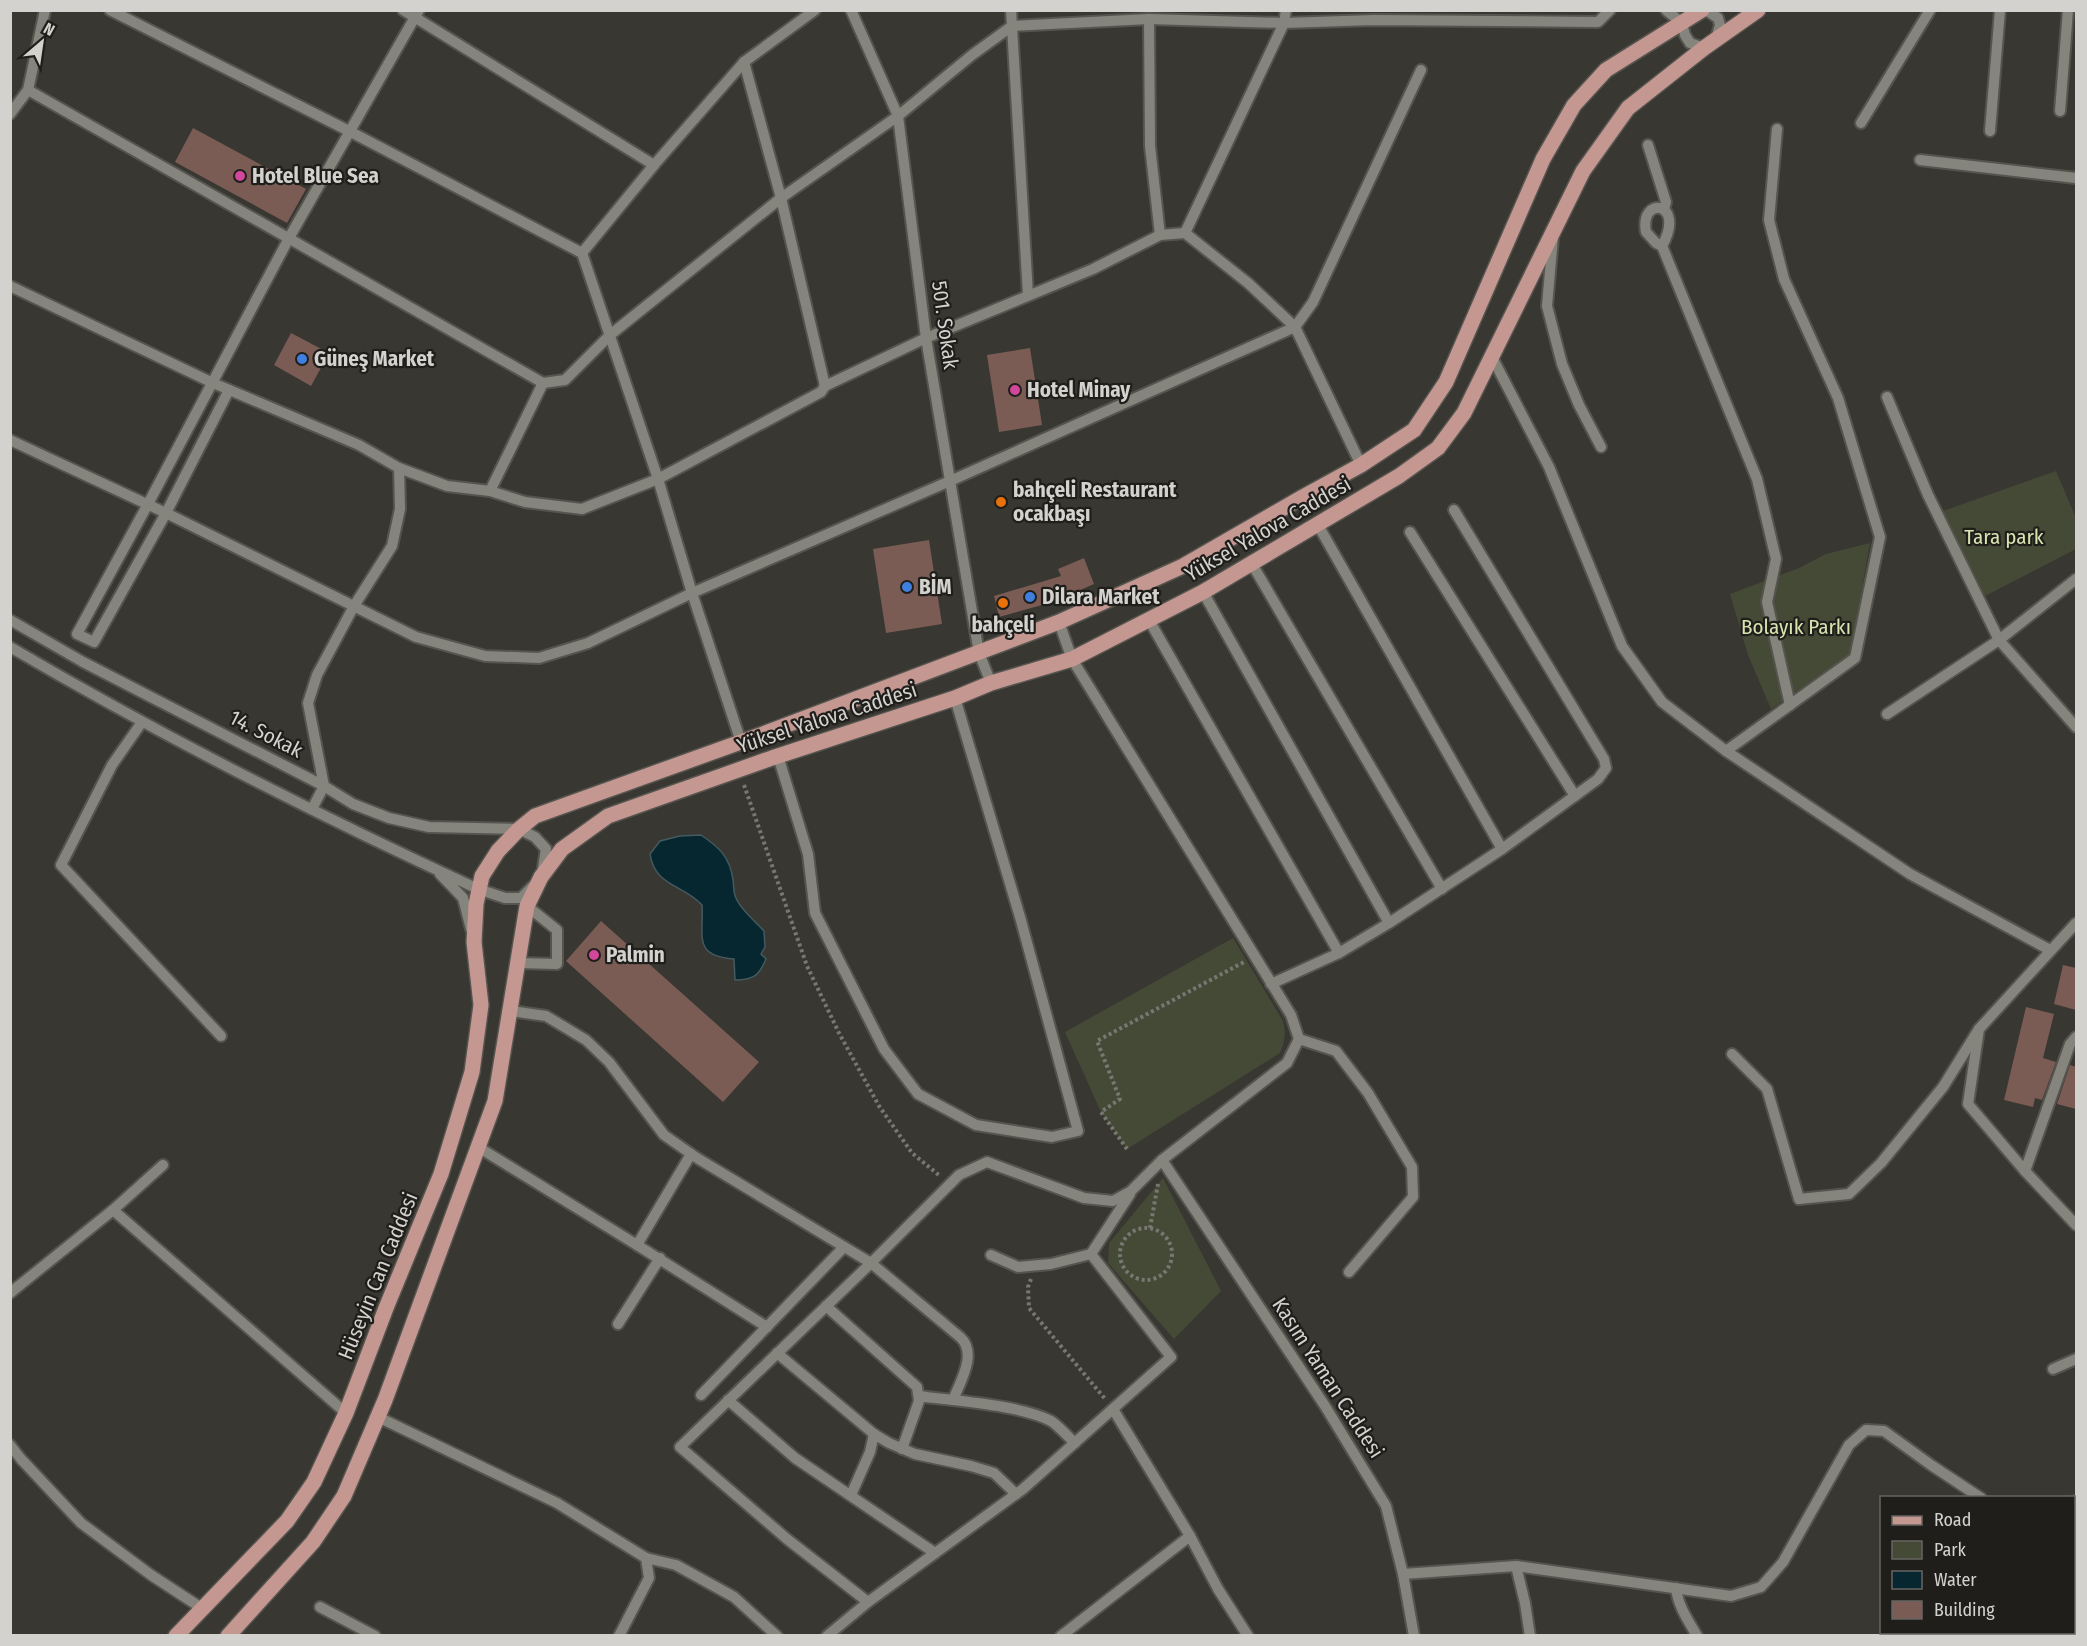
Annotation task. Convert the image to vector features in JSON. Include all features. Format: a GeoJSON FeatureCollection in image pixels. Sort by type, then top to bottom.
{"type":"FeatureCollection","features":[{"type":"Feature","properties":{"kind":"main road","name":"Yüksel Yalova Caddesi"},"geometry":{"type":"LineString","coordinates":[[480,882],[498,851],[519,829],[536,816],[741,742],[1059,622],[1183,566],[1361,465],[1414,430],[1446,382],[1543,159],[1574,105],[1606,70],[1704,10]]}},
{"type":"Feature","properties":{"kind":"main road","name":"Yüksel Yalova Caddesi"},"geometry":{"type":"LineString","coordinates":[[527,906],[541,877],[562,849],[608,816],[778,756],[955,698],[991,683],[1072,659],[1203,592],[1252,564],[1399,476],[1438,448],[1464,412],[1583,171],[1628,108],[1758,10]]}},
{"type":"Feature","properties":{"kind":"main road","name":"Hüseyin Can Caddesi"},"geometry":{"type":"LineString","coordinates":[[176,1635],[203,1610],[287,1521],[314,1482],[346,1413],[441,1173],[471,1072],[481,1005],[474,942],[480,882]]}},
{"type":"Feature","properties":{"kind":"main road"},"geometry":{"type":"LineString","coordinates":[[228,1635],[314,1542],[344,1496],[378,1417],[495,1101],[527,906]]}},
{"type":"Feature","properties":{"kind":"street"},"geometry":{"type":"LineString","coordinates":[[10,114],[27,90],[45,10]]}},
{"type":"Feature","properties":{"kind":"street"},"geometry":{"type":"LineString","coordinates":[[110,10],[349,131],[582,253],[658,479],[692,593],[741,742]]}},
{"type":"Feature","properties":{"kind":"street"},"geometry":{"type":"LineString","coordinates":[[403,10],[416,14],[654,165]]}},
{"type":"Feature","properties":{"kind":"street"},"geometry":{"type":"LineString","coordinates":[[582,253],[654,165],[744,62],[815,10]]}},
{"type":"Feature","properties":{"kind":"street","name":"501. Sokak"},"geometry":{"type":"LineString","coordinates":[[851,10],[898,116],[926,338],[979,653],[991,683]]}},
{"type":"Feature","properties":{"kind":"street"},"geometry":{"type":"LineString","coordinates":[[1011,10],[1028,294]]}},
{"type":"Feature","properties":{"kind":"street"},"geometry":{"type":"LineString","coordinates":[[1185,233],[1284,23],[1286,10]]}},
{"type":"Feature","properties":{"kind":"street"},"geometry":{"type":"LineString","coordinates":[[27,90],[543,383],[565,380],[610,335],[781,198],[898,116],[972,55],[1012,26],[1149,19],[1284,23],[1374,20],[1598,22],[1610,10]]}},
{"type":"Feature","properties":{"kind":"street"},"geometry":{"type":"LineString","coordinates":[[1666,10],[1682,23],[1690,43],[1710,44],[1720,25],[1719,18],[1704,10]]}},
{"type":"Feature","properties":{"kind":"street"},"geometry":{"type":"LineString","coordinates":[[1861,123],[1930,10]]}},
{"type":"Feature","properties":{"kind":"street"},"geometry":{"type":"LineString","coordinates":[[1990,131],[2000,10]]}},
{"type":"Feature","properties":{"kind":"street"},"geometry":{"type":"LineString","coordinates":[[2061,111],[2068,10]]}},
{"type":"Feature","properties":{"kind":"street"},"geometry":{"type":"LineString","coordinates":[[229,390],[166,513],[94,642],[77,634],[289,238],[416,14]]}},
{"type":"Feature","properties":{"kind":"street"},"geometry":{"type":"LineString","coordinates":[[1149,19],[1150,146],[1160,235]]}},
{"type":"Feature","properties":{"kind":"street"},"geometry":{"type":"LineString","coordinates":[[744,62],[781,198],[825,386]]}},
{"type":"Feature","properties":{"kind":"street"},"geometry":{"type":"LineString","coordinates":[[10,440],[148,504],[416,637],[485,656],[539,658],[588,643],[692,593],[1295,327],[1313,302],[1421,70]]}},
{"type":"Feature","properties":{"kind":"street"},"geometry":{"type":"LineString","coordinates":[[1726,751],[1855,658],[1880,537],[1838,398],[1784,279],[1769,220],[1777,129]]}},
{"type":"Feature","properties":{"kind":"street"},"geometry":{"type":"LineString","coordinates":[[1648,145],[1666,202],[1664,209]]}},
{"type":"Feature","properties":{"kind":"street"},"geometry":{"type":"LineString","coordinates":[[1920,160],[2076,178]]}},
{"type":"Feature","properties":{"kind":"street"},"geometry":{"type":"LineString","coordinates":[[1662,246],[1670,223],[1668,214],[1664,209],[1653,208],[1645,220],[1646,232],[1662,246],[1757,479],[1776,559],[1767,602],[1790,705]]}},
{"type":"Feature","properties":{"kind":"street"},"geometry":{"type":"LineString","coordinates":[[1554,227],[1547,306],[1562,364],[1579,405],[1601,447]]}},
{"type":"Feature","properties":{"kind":"street"},"geometry":{"type":"LineString","coordinates":[[10,286],[213,383],[359,445],[399,468],[447,486],[490,491],[525,502],[582,509],[658,479],[821,392],[825,386],[926,338],[1093,269],[1160,235],[1185,233],[1248,283],[1295,327],[1361,465]]}},
{"type":"Feature","properties":{"kind":"street"},"geometry":{"type":"LineString","coordinates":[[1492,357],[1549,467],[1622,646],[1662,702],[1726,751],[1910,874],[2050,950]]}},
{"type":"Feature","properties":{"kind":"street"},"geometry":{"type":"LineString","coordinates":[[490,491],[543,383]]}},
{"type":"Feature","properties":{"kind":"street"},"geometry":{"type":"LineString","coordinates":[[1887,397],[1928,495],[1999,640],[2076,727]]}},
{"type":"Feature","properties":{"kind":"street"},"geometry":{"type":"LineString","coordinates":[[312,809],[324,786],[308,703],[317,675],[354,606],[392,546],[400,509],[399,468]]}},
{"type":"Feature","properties":{"kind":"street"},"geometry":{"type":"LineString","coordinates":[[1271,984],[1340,953],[1442,889],[1575,796],[1598,779],[1606,768],[1605,759],[1454,510]]}},
{"type":"Feature","properties":{"kind":"street"},"geometry":{"type":"LineString","coordinates":[[1318,525],[1502,849]]}},
{"type":"Feature","properties":{"kind":"street"},"geometry":{"type":"LineString","coordinates":[[1410,532],[1575,796]]}},
{"type":"Feature","properties":{"kind":"street"},"geometry":{"type":"LineString","coordinates":[[1252,564],[1442,889]]}},
{"type":"Feature","properties":{"kind":"street"},"geometry":{"type":"LineString","coordinates":[[1887,714],[1999,640],[2076,579]]}},
{"type":"Feature","properties":{"kind":"street"},"geometry":{"type":"LineString","coordinates":[[1203,592],[1389,923]]}},
{"type":"Feature","properties":{"kind":"street","name":"14. Sokak"},"geometry":{"type":"LineString","coordinates":[[10,620],[83,662],[324,786],[353,804],[380,814],[429,826],[519,829]]}},
{"type":"Feature","properties":{"kind":"street"},"geometry":{"type":"LineString","coordinates":[[1149,620],[1340,953]]}},
{"type":"Feature","properties":{"kind":"street"},"geometry":{"type":"LineString","coordinates":[[991,1255],[1018,1266],[1051,1264],[1091,1254],[1131,1191],[1162,1160],[1287,1063],[1299,1039],[1291,1015],[1072,659],[1059,622]]}},
{"type":"Feature","properties":{"kind":"street"},"geometry":{"type":"LineString","coordinates":[[10,647],[142,722],[312,809],[436,869],[480,882],[505,898],[521,898],[541,877],[546,849],[535,837],[519,829]]}},
{"type":"Feature","properties":{"kind":"street"},"geometry":{"type":"LineString","coordinates":[[778,756],[808,854],[815,913],[884,1049],[918,1094],[976,1125],[1052,1137],[1078,1131],[1020,917],[955,698]]}},
{"type":"Feature","properties":{"kind":"street"},"geometry":{"type":"LineString","coordinates":[[142,722],[112,765],[61,865],[221,1036]]}},
{"type":"Feature","properties":{"kind":"street"},"geometry":{"type":"LineString","coordinates":[[436,869],[462,898],[474,942]]}},
{"type":"Feature","properties":{"kind":"street"},"geometry":{"type":"LineString","coordinates":[[517,963],[557,964],[557,930],[527,906]]}},
{"type":"Feature","properties":{"kind":"street"},"geometry":{"type":"LineString","coordinates":[[1732,1054],[1767,1089],[1799,1199],[1849,1194],[1881,1163],[1943,1087],[1979,1029],[2076,923]]}},
{"type":"Feature","properties":{"kind":"street"},"geometry":{"type":"LineString","coordinates":[[511,1011],[546,1016],[585,1040],[609,1062],[664,1135],[691,1154],[871,1263],[965,1341],[968,1347],[968,1357],[953,1401]]}},
{"type":"Feature","properties":{"kind":"street"},"geometry":{"type":"LineString","coordinates":[[1979,1029],[1968,1104],[2025,1171],[2076,1225]]}},
{"type":"Feature","properties":{"kind":"street"},"geometry":{"type":"LineString","coordinates":[[2025,1171],[2070,1044],[2076,1037]]}},
{"type":"Feature","properties":{"kind":"street"},"geometry":{"type":"LineString","coordinates":[[1299,1039],[1336,1052],[1368,1093],[1412,1167],[1413,1197],[1349,1272]]}},
{"type":"Feature","properties":{"kind":"street"},"geometry":{"type":"LineString","coordinates":[[478,1147],[660,1258],[767,1327]]}},
{"type":"Feature","properties":{"kind":"street"},"geometry":{"type":"LineString","coordinates":[[637,1245],[691,1154]]}},
{"type":"Feature","properties":{"kind":"street","name":"Kasım Yaman Caddesi"},"geometry":{"type":"LineString","coordinates":[[1162,1160],[1325,1406],[1386,1506],[1403,1574],[1414,1635]]}},
{"type":"Feature","properties":{"kind":"street"},"geometry":{"type":"LineString","coordinates":[[868,1602],[787,1539],[680,1447],[959,1175],[987,1162],[1084,1198],[1113,1201],[1131,1191]]}},
{"type":"Feature","properties":{"kind":"street"},"geometry":{"type":"LineString","coordinates":[[10,1293],[113,1210],[163,1165]]}},
{"type":"Feature","properties":{"kind":"street"},"geometry":{"type":"LineString","coordinates":[[113,1210],[346,1413]]}},
{"type":"Feature","properties":{"kind":"street"},"geometry":{"type":"LineString","coordinates":[[701,1395],[844,1247]]}},
{"type":"Feature","properties":{"kind":"street"},"geometry":{"type":"LineString","coordinates":[[827,1635],[868,1602],[1016,1494],[1172,1357],[1091,1254]]}},
{"type":"Feature","properties":{"kind":"street"},"geometry":{"type":"LineString","coordinates":[[618,1324],[660,1258]]}},
{"type":"Feature","properties":{"kind":"street"},"geometry":{"type":"LineString","coordinates":[[826,1306],[915,1383],[919,1396],[902,1449]]}},
{"type":"Feature","properties":{"kind":"street"},"geometry":{"type":"LineString","coordinates":[[777,1353],[874,1434],[902,1449],[994,1473],[1016,1494]]}},
{"type":"Feature","properties":{"kind":"street"},"geometry":{"type":"LineString","coordinates":[[2053,1369],[2076,1359]]}},
{"type":"Feature","properties":{"kind":"street"},"geometry":{"type":"LineString","coordinates":[[919,1396],[1032,1413],[1052,1422],[1075,1443]]}},
{"type":"Feature","properties":{"kind":"street"},"geometry":{"type":"LineString","coordinates":[[728,1400],[795,1458],[935,1553]]}},
{"type":"Feature","properties":{"kind":"street"},"geometry":{"type":"LineString","coordinates":[[1113,1409],[1190,1536],[1218,1589],[1248,1635]]}},
{"type":"Feature","properties":{"kind":"street"},"geometry":{"type":"LineString","coordinates":[[378,1417],[557,1503],[646,1558],[676,1565],[734,1597],[777,1635]]}},
{"type":"Feature","properties":{"kind":"street"},"geometry":{"type":"LineString","coordinates":[[1403,1574],[1516,1566],[1731,1596],[1761,1587],[1783,1562],[1849,1445],[1866,1431],[1884,1431],[1931,1465],[1980,1496]]}},
{"type":"Feature","properties":{"kind":"street"},"geometry":{"type":"LineString","coordinates":[[851,1496],[870,1452],[874,1434]]}},
{"type":"Feature","properties":{"kind":"street"},"geometry":{"type":"LineString","coordinates":[[10,1445],[81,1523],[203,1610]]}},
{"type":"Feature","properties":{"kind":"street"},"geometry":{"type":"LineString","coordinates":[[1061,1635],[1190,1536]]}},
{"type":"Feature","properties":{"kind":"street"},"geometry":{"type":"LineString","coordinates":[[619,1635],[649,1578],[646,1558]]}},
{"type":"Feature","properties":{"kind":"street"},"geometry":{"type":"LineString","coordinates":[[1516,1566],[1530,1635]]}},
{"type":"Feature","properties":{"kind":"street"},"geometry":{"type":"LineString","coordinates":[[1676,1588],[1677,1598],[1696,1635]]}},
{"type":"Feature","properties":{"kind":"street"},"geometry":{"type":"LineString","coordinates":[[320,1607],[375,1635]]}},
{"type":"Feature","properties":{"kind":"path"},"geometry":{"type":"LineString","coordinates":[[738,770],[807,966],[839,1033],[879,1106],[912,1153],[949,1185]]}},
{"type":"Feature","properties":{"kind":"path"},"geometry":{"type":"LineString","coordinates":[[1127,1149],[1101,1112],[1120,1099],[1097,1041],[1233,967]]}},
{"type":"Feature","properties":{"kind":"path"},"geometry":{"type":"LineString","coordinates":[[1150,1228],[1162,1160]]}},
{"type":"Feature","properties":{"kind":"path"},"geometry":{"type":"LineString","coordinates":[[1150,1228],[1164,1236],[1172,1250],[1171,1259],[1163,1273],[1148,1280],[1132,1275],[1121,1263],[1122,1244],[1126,1237],[1133,1231],[1150,1228]]}},
{"type":"Feature","properties":{"kind":"path"},"geometry":{"type":"LineString","coordinates":[[1037,1265],[1028,1287],[1029,1308],[1113,1409]]}},
{"type":"Feature","properties":{"kind":"green space","name":"Tara park"},"geometry":{"type":"Polygon","coordinates":[[[2056,471],[2076,518],[2076,549],[1985,596],[1943,511],[2056,471]]]}},
{"type":"Feature","properties":{"kind":"green space","name":"Bolayık Parkı"},"geometry":{"type":"Polygon","coordinates":[[[1870,543],[1850,656],[1771,709],[1748,655],[1730,594],[1799,568],[1826,554],[1870,543]]]}},
{"type":"Feature","properties":{"kind":"green space"},"geometry":{"type":"Polygon","coordinates":[[[1233,938],[1283,1021],[1284,1037],[1280,1053],[1127,1149],[1101,1112],[1065,1032],[1233,938]]]}},
{"type":"Feature","properties":{"kind":"green space"},"geometry":{"type":"Polygon","coordinates":[[[1163,1178],[1221,1291],[1174,1339],[1108,1263],[1109,1243],[1163,1178]]]}},
{"type":"Feature","properties":{"kind":"water"},"geometry":{"type":"Polygon","coordinates":[[[701,835],[718,848],[726,859],[732,872],[734,894],[738,902],[764,931],[765,947],[761,954],[766,959],[758,973],[751,978],[735,980],[734,959],[712,954],[706,949],[702,935],[702,905],[695,898],[664,879],[653,865],[650,854],[660,841],[680,836],[701,835]]]}},
{"type":"Feature","properties":{"kind":"building","name":"Hotel Blue Sea"},"geometry":{"type":"Polygon","coordinates":[[[193,128],[306,189],[287,223],[175,162],[193,128]]]}},
{"type":"Feature","properties":{"kind":"building","name":"Güneş Market"},"geometry":{"type":"Polygon","coordinates":[[[291,333],[329,353],[311,386],[274,365],[291,333]]]}},
{"type":"Feature","properties":{"kind":"building","name":"Hotel Minay"},"geometry":{"type":"Polygon","coordinates":[[[1030,348],[1042,425],[999,432],[987,355],[1030,348]]]}},
{"type":"Feature","properties":{"kind":"building"},"geometry":{"type":"Polygon","coordinates":[[[929,540],[942,624],[886,633],[873,549],[929,540]]]}},
{"type":"Feature","properties":{"kind":"building"},"geometry":{"type":"Polygon","coordinates":[[[1084,558],[1094,584],[1053,602],[999,617],[994,596],[1061,576],[1058,569],[1084,558]]]}},
{"type":"Feature","properties":{"kind":"building"},"geometry":{"type":"Polygon","coordinates":[[[601,921],[759,1062],[723,1102],[566,961],[601,921]]]}},
{"type":"Feature","properties":{"kind":"building"},"geometry":{"type":"Polygon","coordinates":[[[2063,965],[2076,968],[2076,1010],[2054,1004],[2063,965]]]}},
{"type":"Feature","properties":{"kind":"building"},"geometry":{"type":"Polygon","coordinates":[[[2026,1007],[2054,1014],[2043,1058],[2056,1062],[2042,1100],[2035,1098],[2033,1107],[2004,1100],[2026,1007]]]}},
{"type":"Feature","properties":{"kind":"building"},"geometry":{"type":"Polygon","coordinates":[[[2070,1065],[2076,1067],[2076,1109],[2057,1104],[2070,1065]]]}},
{"type":"Feature","properties":{"kind":"place","name":"Hotel Blue Sea"},"geometry":{"type":"Point","coordinates":[240,176]}},
{"type":"Feature","properties":{"kind":"place","name":"Güneş Market"},"geometry":{"type":"Point","coordinates":[302,359]}},
{"type":"Feature","properties":{"kind":"place","name":"Hotel Minay"},"geometry":{"type":"Point","coordinates":[1015,390]}},
{"type":"Feature","properties":{"kind":"place","name":"bahçeli Restaurant ocakbaşı"},"geometry":{"type":"Point","coordinates":[1001,502]}},
{"type":"Feature","properties":{"kind":"place","name":"BİM"},"geometry":{"type":"Point","coordinates":[907,587]}},
{"type":"Feature","properties":{"kind":"place","name":"Dilara Market"},"geometry":{"type":"Point","coordinates":[1030,597]}},
{"type":"Feature","properties":{"kind":"place","name":"bahçeli"},"geometry":{"type":"Point","coordinates":[1003,603]}},
{"type":"Feature","properties":{"kind":"place","name":"Palmin"},"geometry":{"type":"Point","coordinates":[594,955]}}]}
